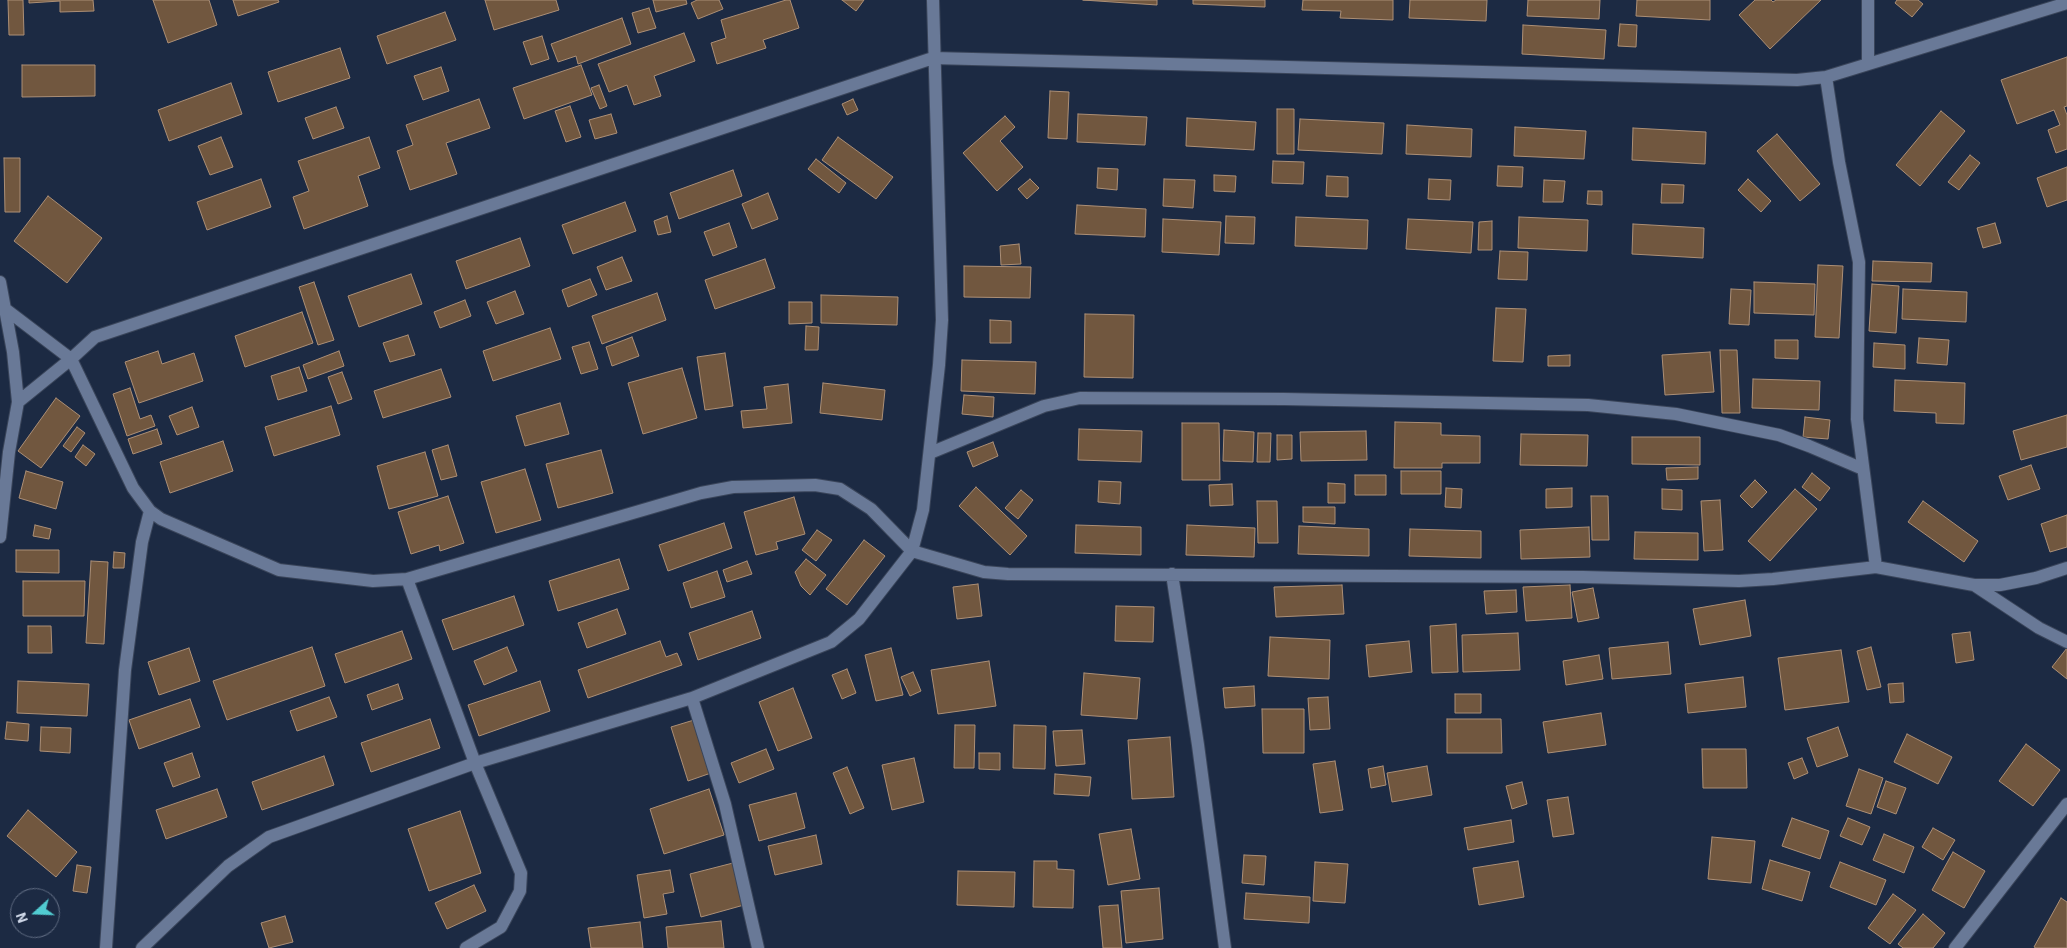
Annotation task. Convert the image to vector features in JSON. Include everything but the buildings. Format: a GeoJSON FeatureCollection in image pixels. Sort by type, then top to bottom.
{"type":"FeatureCollection","features":[{"type":"Feature","properties":{"kind":"street"},"geometry":{"type":"LineString","coordinates":[[142,948],[228,866],[269,838],[475,762],[692,698],[831,642],[859,619],[912,551],[923,510],[930,452],[942,320],[933,58],[933,0]]}},
{"type":"Feature","properties":{"kind":"street"},"geometry":{"type":"LineString","coordinates":[[1868,0],[1868,64]]}},
{"type":"Feature","properties":{"kind":"street"},"geometry":{"type":"LineString","coordinates":[[18,402],[95,337],[933,58],[1797,80],[1826,77],[2067,3]]}},
{"type":"Feature","properties":{"kind":"street"},"geometry":{"type":"LineString","coordinates":[[1826,77],[1839,162],[1859,262],[1857,419],[1876,567]]}},
{"type":"Feature","properties":{"kind":"street"},"geometry":{"type":"LineString","coordinates":[[0,282],[13,352],[18,402],[9,452],[0,537]]}},
{"type":"Feature","properties":{"kind":"street"},"geometry":{"type":"LineString","coordinates":[[4,308],[71,359],[133,488],[150,511],[162,519],[279,570],[373,581],[407,579],[700,493],[733,487],[815,485],[840,489],[871,509],[912,551],[984,572],[1008,574],[1574,577],[1739,581],[1876,567],[1974,585],[2000,585],[2036,578],[2067,568]]}},
{"type":"Feature","properties":{"kind":"street"},"geometry":{"type":"LineString","coordinates":[[930,452],[1044,406],[1080,398],[1284,399],[1588,405],[1676,414],[1779,435],[1810,446],[1863,470]]}},
{"type":"Feature","properties":{"kind":"street"},"geometry":{"type":"LineString","coordinates":[[106,948],[125,670],[142,542],[150,511]]}},
{"type":"Feature","properties":{"kind":"street"},"geometry":{"type":"LineString","coordinates":[[1172,574],[1198,745],[1225,948]]}},
{"type":"Feature","properties":{"kind":"street"},"geometry":{"type":"LineString","coordinates":[[407,579],[475,762],[521,873],[520,891],[501,927],[466,948]]}},
{"type":"Feature","properties":{"kind":"street"},"geometry":{"type":"LineString","coordinates":[[1974,585],[2039,628],[2067,642]]}},
{"type":"Feature","properties":{"kind":"street"},"geometry":{"type":"LineString","coordinates":[[692,698],[725,804],[758,948]]}},
{"type":"Feature","properties":{"kind":"street"},"geometry":{"type":"LineString","coordinates":[[1955,948],[2067,804]]}}]}
